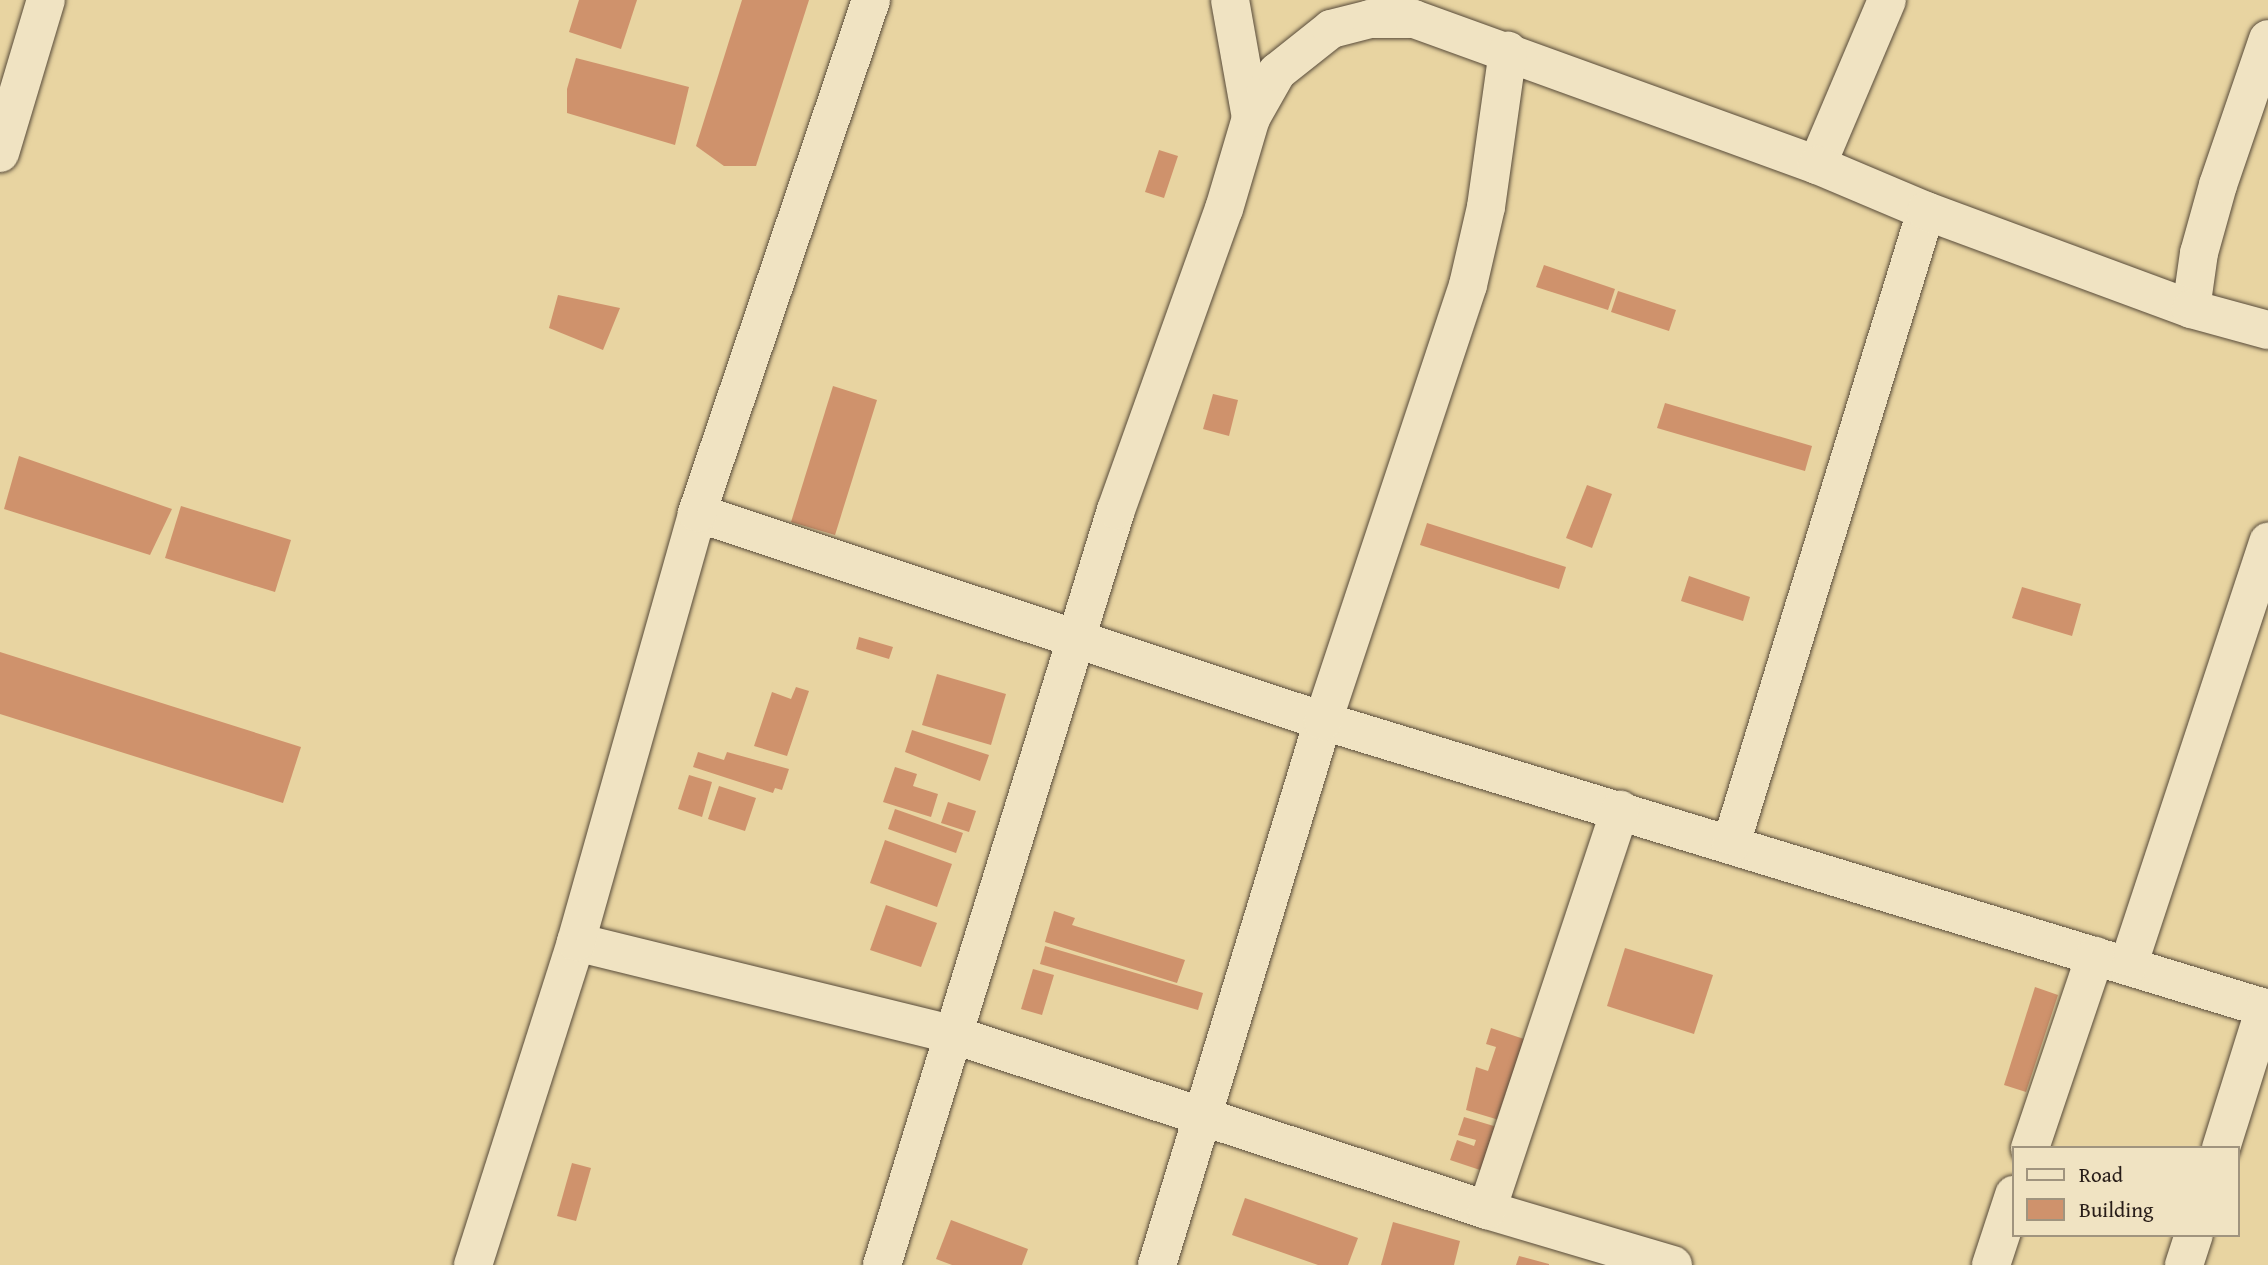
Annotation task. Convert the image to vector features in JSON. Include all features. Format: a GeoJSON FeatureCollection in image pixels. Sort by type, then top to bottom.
{"type":"FeatureCollection","features":[{"type":"Feature","properties":{"kind":"street"},"geometry":{"type":"LineString","coordinates":[[0,153],[46,0]]}},
{"type":"Feature","properties":{"kind":"street"},"geometry":{"type":"LineString","coordinates":[[473,1265],[576,942],[697,513],[871,0]]}},
{"type":"Feature","properties":{"kind":"street"},"geometry":{"type":"LineString","coordinates":[[1230,0],[1251,118]]}},
{"type":"Feature","properties":{"kind":"street"},"geometry":{"type":"LineString","coordinates":[[1817,165],[1887,0]]}},
{"type":"Feature","properties":{"kind":"street"},"geometry":{"type":"LineString","coordinates":[[882,1265],[1075,638],[1251,118],[1277,72],[1331,29],[1366,9],[1420,9],[1508,51],[1817,165],[1926,211],[2190,309],[2268,330]]}},
{"type":"Feature","properties":{"kind":"street"},"geometry":{"type":"LineString","coordinates":[[2190,309],[2199,253],[2218,185],[2268,39]]}},
{"type":"Feature","properties":{"kind":"street"},"geometry":{"type":"LineString","coordinates":[[1157,1265],[1323,721],[1468,285],[1486,207],[1508,51]]}},
{"type":"Feature","properties":{"kind":"street"},"geometry":{"type":"LineString","coordinates":[[1731,844],[1926,211]]}},
{"type":"Feature","properties":{"kind":"street"},"geometry":{"type":"LineString","coordinates":[[697,513],[1323,721],[2266,1009],[2222,1146]]}},
{"type":"Feature","properties":{"kind":"street"},"geometry":{"type":"LineString","coordinates":[[2031,1146],[2111,961],[2268,542]]}},
{"type":"Feature","properties":{"kind":"street"},"geometry":{"type":"LineString","coordinates":[[1487,1210],[1620,810]]}},
{"type":"Feature","properties":{"kind":"street"},"geometry":{"type":"LineString","coordinates":[[576,942],[954,1035],[1203,1119],[1487,1210],[1597,1254],[1673,1265]]}},
{"type":"Feature","properties":{"kind":"street"},"geometry":{"type":"LineString","coordinates":[[1991,1265],[2012,1201]]}},
{"type":"Feature","properties":{"kind":"street"},"geometry":{"type":"LineString","coordinates":[[2184,1265],[2192,1237]]}},
{"type":"Feature","properties":{"kind":"building"},"geometry":{"type":"Polygon","coordinates":[[[579,0],[637,0],[621,49],[569,32],[579,0]]]}},
{"type":"Feature","properties":{"kind":"building"},"geometry":{"type":"Polygon","coordinates":[[[742,0],[809,0],[756,166],[724,166],[696,146],[742,0]]]}},
{"type":"Feature","properties":{"kind":"building"},"geometry":{"type":"Polygon","coordinates":[[[576,58],[689,87],[675,145],[567,113],[567,89],[576,58]]]}},
{"type":"Feature","properties":{"kind":"building"},"geometry":{"type":"Polygon","coordinates":[[[1159,150],[1178,156],[1164,198],[1145,192],[1159,150]]]}},
{"type":"Feature","properties":{"kind":"building"},"geometry":{"type":"Polygon","coordinates":[[[1544,265],[1615,289],[1608,310],[1536,287],[1544,265]]]}},
{"type":"Feature","properties":{"kind":"building"},"geometry":{"type":"Polygon","coordinates":[[[1618,291],[1676,310],[1669,331],[1611,312],[1618,291]]]}},
{"type":"Feature","properties":{"kind":"building"},"geometry":{"type":"Polygon","coordinates":[[[558,295],[620,308],[603,350],[549,328],[558,295]]]}},
{"type":"Feature","properties":{"kind":"building"},"geometry":{"type":"Polygon","coordinates":[[[833,386],[877,400],[835,535],[791,522],[833,386]]]}},
{"type":"Feature","properties":{"kind":"building"},"geometry":{"type":"Polygon","coordinates":[[[1213,394],[1238,400],[1229,436],[1203,429],[1213,394]]]}},
{"type":"Feature","properties":{"kind":"building"},"geometry":{"type":"Polygon","coordinates":[[[1665,403],[1812,446],[1805,471],[1657,428],[1665,403]]]}},
{"type":"Feature","properties":{"kind":"building"},"geometry":{"type":"Polygon","coordinates":[[[19,456],[172,509],[150,555],[4,509],[19,456]]]}},
{"type":"Feature","properties":{"kind":"building"},"geometry":{"type":"Polygon","coordinates":[[[1587,485],[1612,494],[1592,548],[1566,538],[1587,485]]]}},
{"type":"Feature","properties":{"kind":"building"},"geometry":{"type":"Polygon","coordinates":[[[181,506],[291,540],[275,592],[165,558],[181,506]]]}},
{"type":"Feature","properties":{"kind":"building"},"geometry":{"type":"Polygon","coordinates":[[[1427,523],[1566,567],[1559,589],[1420,545],[1427,523]]]}},
{"type":"Feature","properties":{"kind":"building"},"geometry":{"type":"Polygon","coordinates":[[[1689,576],[1750,597],[1743,621],[1681,601],[1689,576]]]}},
{"type":"Feature","properties":{"kind":"building"},"geometry":{"type":"Polygon","coordinates":[[[2022,587],[2081,604],[2072,636],[2012,618],[2022,587]]]}},
{"type":"Feature","properties":{"kind":"building"},"geometry":{"type":"Polygon","coordinates":[[[859,637],[893,647],[889,659],[856,649],[859,637]]]}},
{"type":"Feature","properties":{"kind":"building"},"geometry":{"type":"Polygon","coordinates":[[[0,652],[301,747],[283,803],[0,714],[0,652]]]}},
{"type":"Feature","properties":{"kind":"building"},"geometry":{"type":"Polygon","coordinates":[[[937,674],[1006,694],[991,745],[922,725],[937,674]]]}},
{"type":"Feature","properties":{"kind":"building"},"geometry":{"type":"Polygon","coordinates":[[[796,687],[809,691],[787,756],[754,746],[772,692],[791,699],[796,687]]]}},
{"type":"Feature","properties":{"kind":"building"},"geometry":{"type":"Polygon","coordinates":[[[912,730],[989,755],[980,781],[905,752],[912,730]]]}},
{"type":"Feature","properties":{"kind":"building"},"geometry":{"type":"Polygon","coordinates":[[[698,752],[724,760],[727,752],[789,769],[782,790],[775,788],[773,793],[693,767],[698,752]]]}},
{"type":"Feature","properties":{"kind":"building"},"geometry":{"type":"Polygon","coordinates":[[[895,767],[917,774],[913,786],[938,794],[931,817],[883,802],[895,767]]]}},
{"type":"Feature","properties":{"kind":"building"},"geometry":{"type":"Polygon","coordinates":[[[689,775],[712,782],[702,817],[678,809],[689,775]]]}},
{"type":"Feature","properties":{"kind":"building"},"geometry":{"type":"Polygon","coordinates":[[[719,786],[756,798],[745,831],[708,819],[719,786]]]}},
{"type":"Feature","properties":{"kind":"building"},"geometry":{"type":"Polygon","coordinates":[[[948,802],[976,811],[969,832],[941,823],[948,802]]]}},
{"type":"Feature","properties":{"kind":"building"},"geometry":{"type":"Polygon","coordinates":[[[895,809],[963,833],[956,853],[888,829],[895,809]]]}},
{"type":"Feature","properties":{"kind":"building"},"geometry":{"type":"Polygon","coordinates":[[[885,840],[952,864],[937,907],[870,883],[885,840]]]}},
{"type":"Feature","properties":{"kind":"building"},"geometry":{"type":"Polygon","coordinates":[[[886,905],[937,923],[921,967],[870,950],[886,905]]]}},
{"type":"Feature","properties":{"kind":"building"},"geometry":{"type":"Polygon","coordinates":[[[1054,911],[1075,918],[1072,925],[1185,960],[1177,983],[1045,942],[1054,911]]]}},
{"type":"Feature","properties":{"kind":"building"},"geometry":{"type":"Polygon","coordinates":[[[1045,946],[1203,993],[1198,1010],[1040,964],[1045,946]]]}},
{"type":"Feature","properties":{"kind":"building"},"geometry":{"type":"Polygon","coordinates":[[[1625,948],[1713,975],[1694,1034],[1607,1006],[1625,948]]]}},
{"type":"Feature","properties":{"kind":"building"},"geometry":{"type":"Polygon","coordinates":[[[1033,969],[1054,975],[1042,1015],[1021,1009],[1033,969]]]}},
{"type":"Feature","properties":{"kind":"building"},"geometry":{"type":"Polygon","coordinates":[[[2035,987],[2058,995],[2026,1092],[2004,1085],[2035,987]]]}},
{"type":"Feature","properties":{"kind":"building"},"geometry":{"type":"Polygon","coordinates":[[[1491,1028],[1524,1039],[1499,1120],[1466,1110],[1476,1067],[1488,1071],[1496,1047],[1486,1044],[1491,1028]]]}},
{"type":"Feature","properties":{"kind":"building"},"geometry":{"type":"Polygon","coordinates":[[[1464,1117],[1497,1127],[1483,1171],[1450,1160],[1457,1140],[1474,1146],[1476,1140],[1458,1135],[1464,1117]]]}},
{"type":"Feature","properties":{"kind":"building"},"geometry":{"type":"Polygon","coordinates":[[[572,1163],[591,1168],[576,1221],[557,1216],[572,1163]]]}},
{"type":"Feature","properties":{"kind":"building"},"geometry":{"type":"Polygon","coordinates":[[[1245,1198],[1358,1238],[1348,1265],[1318,1265],[1232,1235],[1245,1198]]]}},
{"type":"Feature","properties":{"kind":"building"},"geometry":{"type":"Polygon","coordinates":[[[951,1220],[1028,1249],[1022,1265],[952,1265],[936,1259],[951,1220]]]}},
{"type":"Feature","properties":{"kind":"building"},"geometry":{"type":"Polygon","coordinates":[[[1393,1222],[1460,1241],[1454,1265],[1381,1265],[1393,1222]]]}},
{"type":"Feature","properties":{"kind":"building"},"geometry":{"type":"Polygon","coordinates":[[[1519,1256],[1549,1264],[1549,1265],[1516,1265],[1519,1256]]]}}]}
